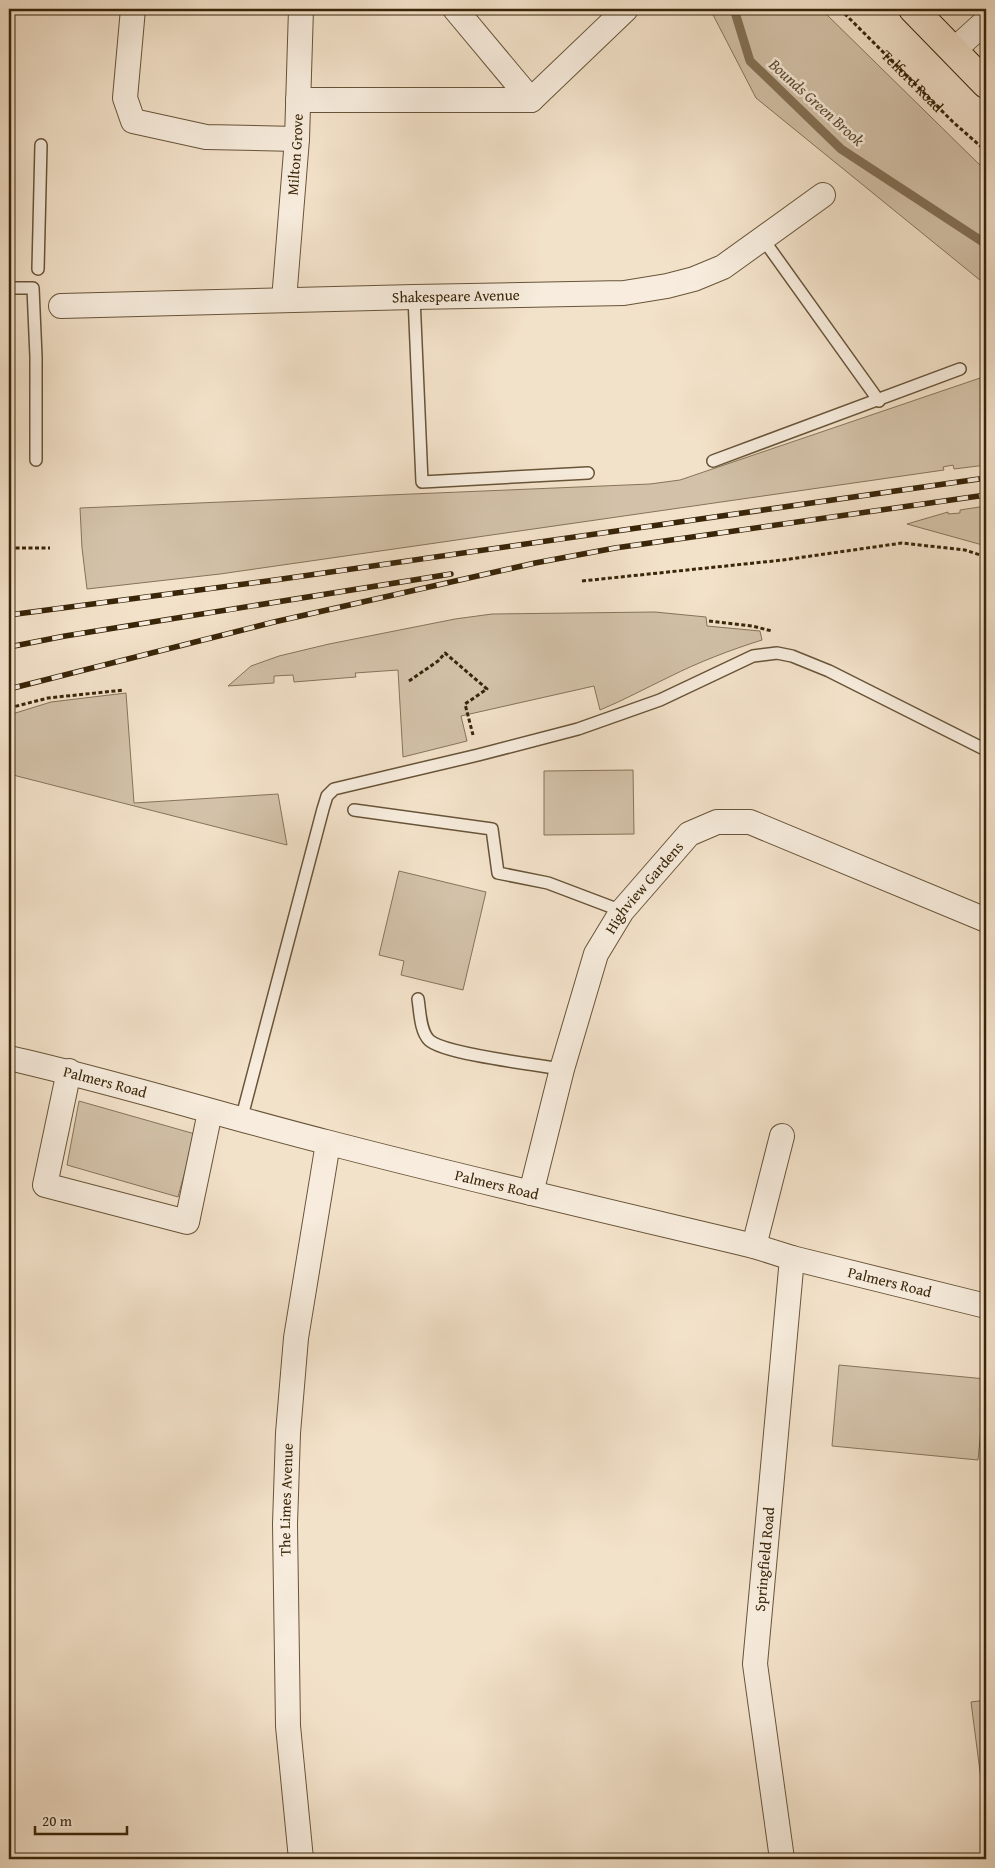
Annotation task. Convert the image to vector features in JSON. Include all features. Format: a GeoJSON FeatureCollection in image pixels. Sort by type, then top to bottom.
{"type":"FeatureCollection","features":[{"type":"Feature","properties":{"kind":"highway"},"geometry":{"type":"LineString","coordinates":[[913,9],[986,84]]}},
{"type":"Feature","properties":{"kind":"street"},"geometry":{"type":"LineString","coordinates":[[133,9],[125,98],[133,121],[206,137],[297,140]]}},
{"type":"Feature","properties":{"kind":"street","name":"Milton Grove"},"geometry":{"type":"LineString","coordinates":[[284,300],[297,140],[300,9]]}},
{"type":"Feature","properties":{"kind":"street"},"geometry":{"type":"LineString","coordinates":[[455,9],[531,100]]}},
{"type":"Feature","properties":{"kind":"street"},"geometry":{"type":"LineString","coordinates":[[298,100],[531,100],[626,9]]}},
{"type":"Feature","properties":{"kind":"street"},"geometry":{"type":"LineString","coordinates":[[953,52],[986,21]]}},
{"type":"Feature","properties":{"kind":"street","name":"Shakespeare Avenue"},"geometry":{"type":"LineString","coordinates":[[61,306],[414,296],[624,293],[667,286],[722,267],[823,196]]}},
{"type":"Feature","properties":{"kind":"street","name":"Highview Gardens"},"geometry":{"type":"LineString","coordinates":[[531,1193],[562,1069],[596,954],[622,911],[689,834],[717,822],[750,822],[986,920]]}},
{"type":"Feature","properties":{"kind":"street","name":"Palmers Road"},"geometry":{"type":"LineString","coordinates":[[9,1058],[68,1071],[241,1120],[531,1193],[754,1246],[792,1258],[986,1306]]}},
{"type":"Feature","properties":{"kind":"street"},"geometry":{"type":"LineString","coordinates":[[68,1071],[45,1185],[187,1222],[210,1112]]}},
{"type":"Feature","properties":{"kind":"street"},"geometry":{"type":"LineString","coordinates":[[754,1246],[782,1136]]}},
{"type":"Feature","properties":{"kind":"street","name":"The Limes Avenue"},"geometry":{"type":"LineString","coordinates":[[301,1859],[288,1726],[285,1524],[288,1433],[296,1338],[328,1142]]}},
{"type":"Feature","properties":{"kind":"street","name":"Springfield Road"},"geometry":{"type":"LineString","coordinates":[[782,1859],[755,1664],[792,1258]]}},
{"type":"Feature","properties":{"kind":"lane"},"geometry":{"type":"LineString","coordinates":[[38,269],[41,145]]}},
{"type":"Feature","properties":{"kind":"lane"},"geometry":{"type":"LineString","coordinates":[[763,239],[879,401]]}},
{"type":"Feature","properties":{"kind":"lane"},"geometry":{"type":"LineString","coordinates":[[9,288],[33,288],[36,356],[36,460]]}},
{"type":"Feature","properties":{"kind":"lane"},"geometry":{"type":"LineString","coordinates":[[414,296],[422,482],[588,474]]}},
{"type":"Feature","properties":{"kind":"lane"},"geometry":{"type":"LineString","coordinates":[[714,461],[879,401],[960,369]]}},
{"type":"Feature","properties":{"kind":"lane"},"geometry":{"type":"LineString","coordinates":[[241,1120],[327,796],[334,789],[578,729],[660,700],[753,656],[777,653],[792,656],[828,671],[986,750]]}},
{"type":"Feature","properties":{"kind":"lane"},"geometry":{"type":"LineString","coordinates":[[354,810],[492,829],[498,873],[548,883],[622,911]]}},
{"type":"Feature","properties":{"kind":"lane"},"geometry":{"type":"LineString","coordinates":[[418,999],[424,1032],[430,1040],[439,1045],[463,1052],[562,1069]]}},
{"type":"Feature","properties":{"kind":"path","name":"Telford Road"},"geometry":{"type":"LineString","coordinates":[[840,9],[953,122],[986,152]]}},
{"type":"Feature","properties":{"kind":"path"},"geometry":{"type":"LineString","coordinates":[[582,581],[783,560],[902,543],[965,550],[986,557]]}},
{"type":"Feature","properties":{"kind":"path"},"geometry":{"type":"LineString","coordinates":[[9,548],[50,548]]}},
{"type":"Feature","properties":{"kind":"path"},"geometry":{"type":"LineString","coordinates":[[709,621],[752,626],[795,637],[792,656]]}},
{"type":"Feature","properties":{"kind":"path"},"geometry":{"type":"LineString","coordinates":[[409,681],[445,653],[487,688],[465,704],[478,755]]}},
{"type":"Feature","properties":{"kind":"path"},"geometry":{"type":"LineString","coordinates":[[9,708],[48,698],[124,690]]}},
{"type":"Feature","properties":{"kind":"shaded area"},"geometry":{"type":"Polygon","coordinates":[[[710,9],[821,9],[986,171],[986,285],[756,98],[710,9]]]}},
{"type":"Feature","properties":{"kind":"shaded area"},"geometry":{"type":"Polygon","coordinates":[[[986,376],[986,465],[954,469],[953,465],[943,467],[944,470],[220,574],[87,589],[80,508],[650,484],[680,480],[986,376]]]}},
{"type":"Feature","properties":{"kind":"shaded area"},"geometry":{"type":"Polygon","coordinates":[[[986,506],[986,546],[907,524],[948,512],[948,514],[960,513],[960,510],[986,506]]]}},
{"type":"Feature","properties":{"kind":"shaded area"},"geometry":{"type":"Polygon","coordinates":[[[655,612],[706,617],[707,626],[760,631],[762,640],[692,666],[600,710],[594,686],[461,716],[467,741],[403,757],[398,670],[355,673],[356,677],[294,682],[293,675],[274,676],[274,683],[228,686],[251,666],[279,656],[455,619],[492,614],[655,612]]]}},
{"type":"Feature","properties":{"kind":"shaded area"},"geometry":{"type":"Polygon","coordinates":[[[126,693],[134,803],[278,794],[287,845],[9,774],[9,715],[51,702],[126,693]]]}},
{"type":"Feature","properties":{"kind":"shaded area"},"geometry":{"type":"Polygon","coordinates":[[[633,770],[634,834],[544,835],[544,771],[633,770]]]}},
{"type":"Feature","properties":{"kind":"shaded area"},"geometry":{"type":"Polygon","coordinates":[[[399,871],[486,892],[463,990],[401,975],[404,961],[379,955],[399,871]]]}},
{"type":"Feature","properties":{"kind":"shaded area"},"geometry":{"type":"Polygon","coordinates":[[[79,1101],[195,1134],[178,1197],[67,1165],[79,1101]]]}},
{"type":"Feature","properties":{"kind":"shaded area"},"geometry":{"type":"Polygon","coordinates":[[[839,1365],[986,1379],[978,1460],[832,1446],[839,1365]]]}},
{"type":"Feature","properties":{"kind":"shaded area"},"geometry":{"type":"Polygon","coordinates":[[[986,1700],[986,1810],[985,1810],[971,1702],[986,1700]]]}},
{"type":"Feature","properties":{"kind":"waterway","name":"Bounds Green Brook"},"geometry":{"type":"LineString","coordinates":[[734,9],[750,61],[841,149],[986,244]]}},
{"type":"Feature","properties":{"kind":"railway"},"geometry":{"type":"LineString","coordinates":[[9,615],[275,580],[986,478]]}},
{"type":"Feature","properties":{"kind":"railway"},"geometry":{"type":"LineString","coordinates":[[9,689],[274,622],[535,563],[615,548],[986,495]]}},
{"type":"Feature","properties":{"kind":"railway"},"geometry":{"type":"LineString","coordinates":[[9,647],[65,636],[451,574]]}}]}
